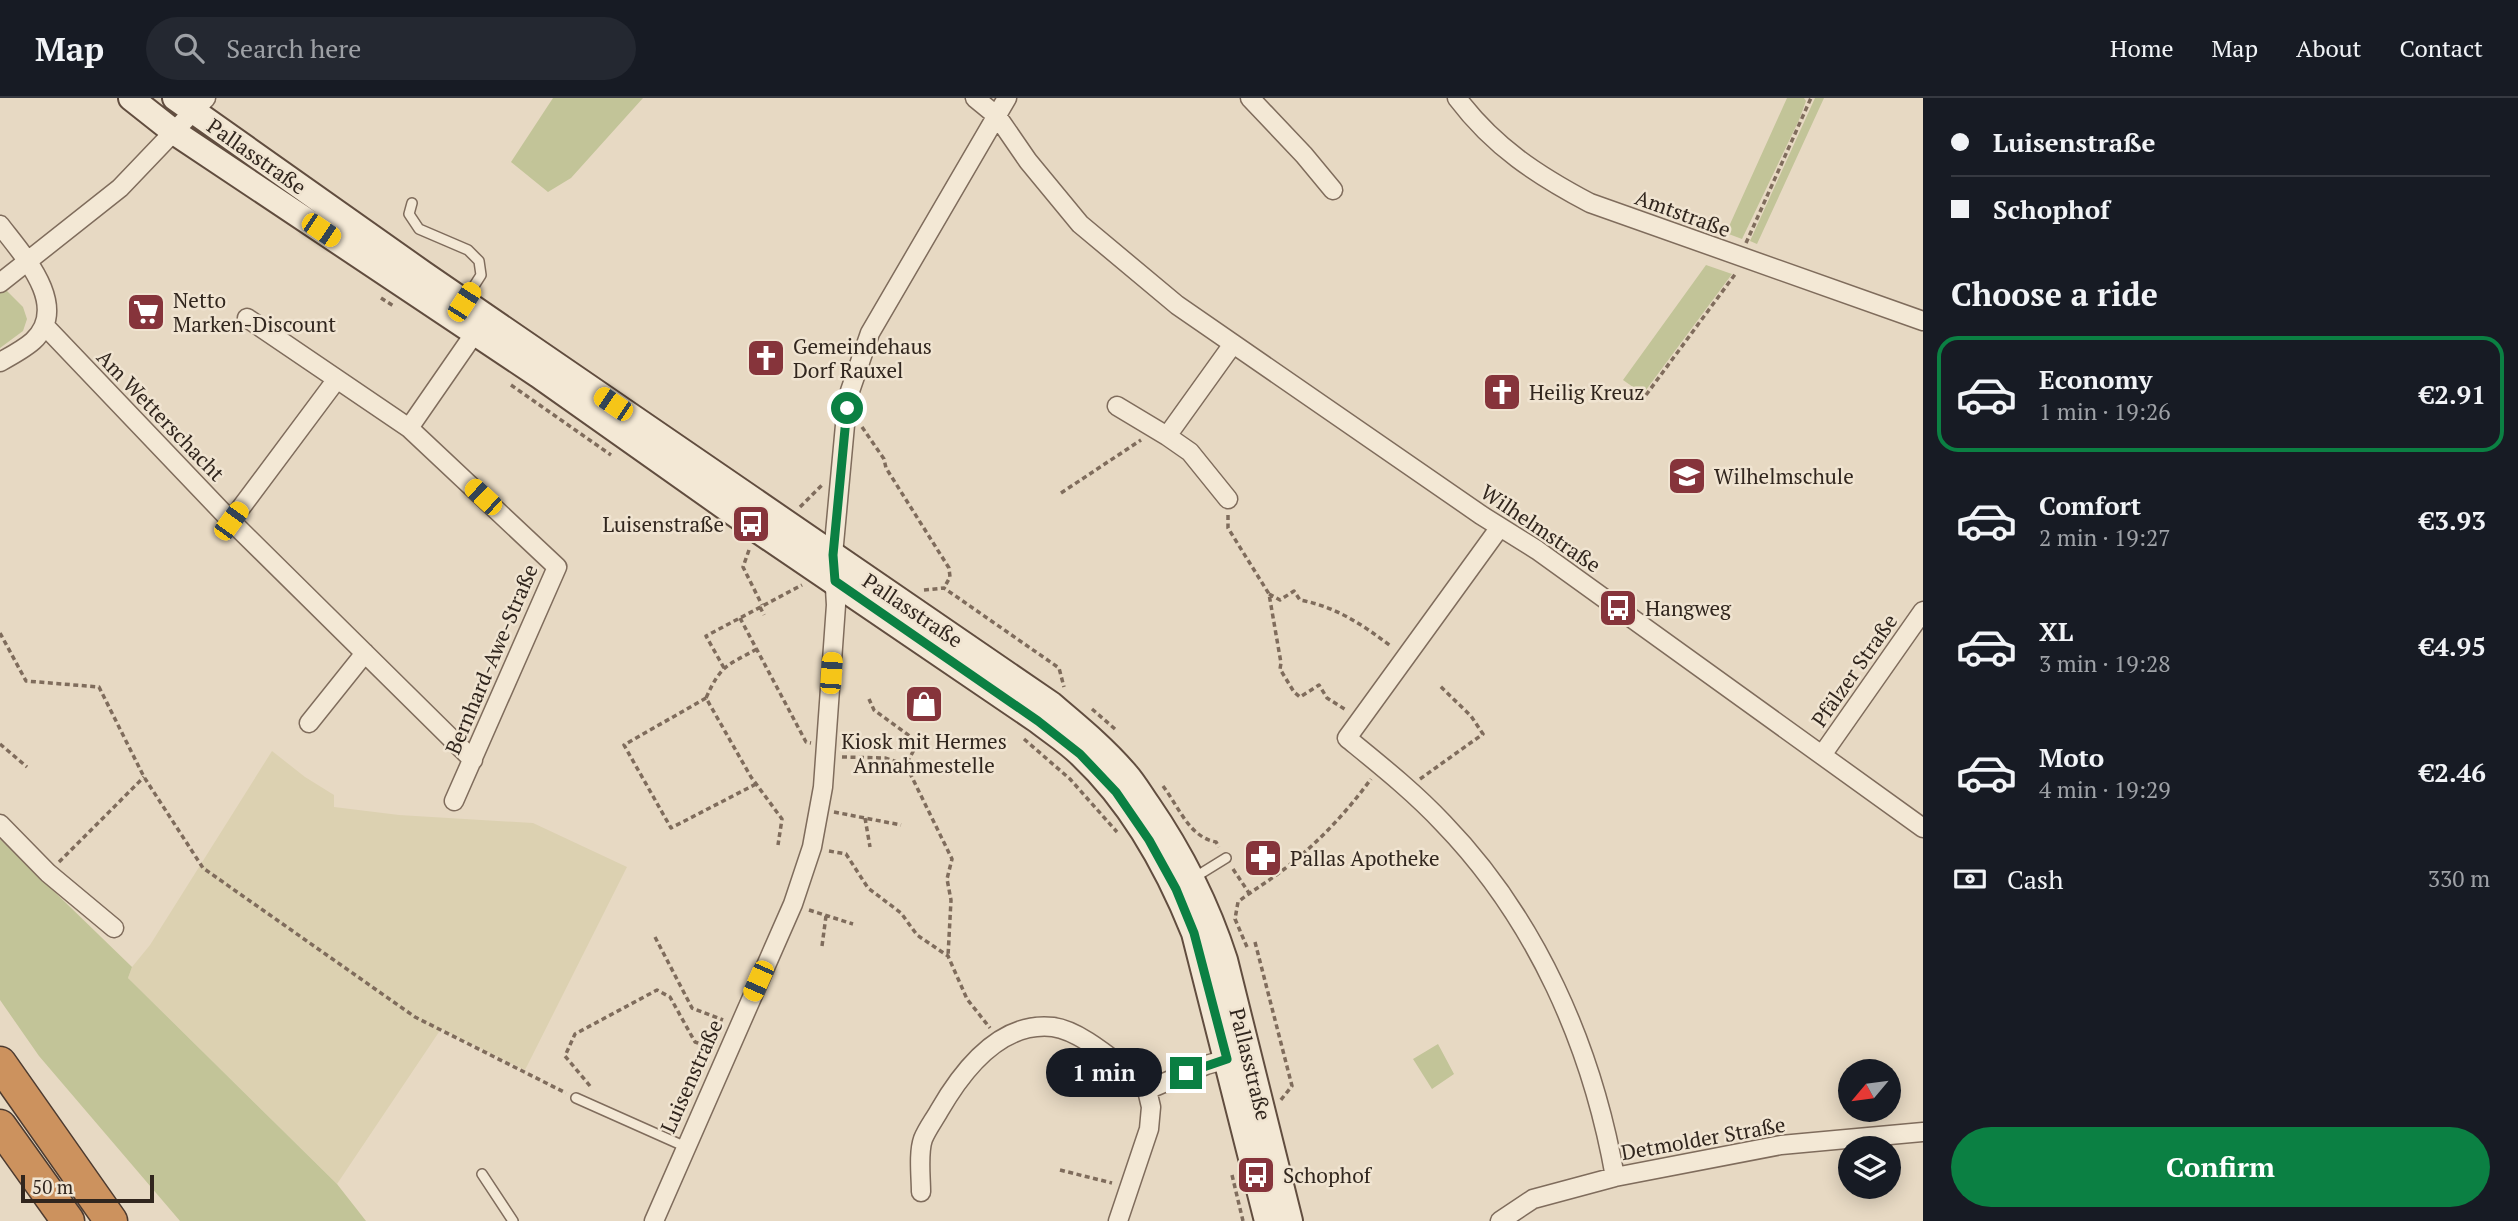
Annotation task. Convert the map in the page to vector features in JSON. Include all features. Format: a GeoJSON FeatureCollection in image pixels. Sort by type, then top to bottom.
{"type":"FeatureCollection","features":[{"type":"Feature","properties":{"kind":"highway"},"geometry":{"type":"LineString","coordinates":[[0,1063],[111,1221]]}},
{"type":"Feature","properties":{"kind":"highway"},"geometry":{"type":"LineString","coordinates":[[41,1123],[132,1221]]}},
{"type":"Feature","properties":{"kind":"highway"},"geometry":{"type":"LineString","coordinates":[[3,1130],[48,1221]]}},
{"type":"Feature","properties":{"kind":"highway"},"geometry":{"type":"LineString","coordinates":[[3,1130],[68,1221]]}},
{"type":"Feature","properties":{"kind":"main road","name":"Pallasstraße"},"geometry":{"type":"LineString","coordinates":[[131,98],[174,132],[480,325],[833,555],[1051,704],[1092,738],[1128,775],[1165,829],[1184,884],[1194,933],[1238,1056],[1290,1221]]}},
{"type":"Feature","properties":{"kind":"main road","name":"Pallasstraße"},"geometry":{"type":"LineString","coordinates":[[191,102],[464,302],[480,325],[760,532],[1038,721],[1080,754],[1116,792],[1184,884]]}},
{"type":"Feature","properties":{"kind":"main road","name":"Pallasstraße"},"geometry":{"type":"LineString","coordinates":[[1238,1056],[1267,1221]]}},
{"type":"Feature","properties":{"kind":"street","name":"Wilhelmstraße"},"geometry":{"type":"LineString","coordinates":[[975,98],[997,116],[1028,161],[1080,224],[1177,305],[1537,550],[1923,828]]}},
{"type":"Feature","properties":{"kind":"street","name":"Luisenstraße"},"geometry":{"type":"LineString","coordinates":[[654,1221],[793,904],[812,847],[820,809],[826,752],[836,605],[833,555],[850,391],[870,333],[1007,98]]}},
{"type":"Feature","properties":{"kind":"street"},"geometry":{"type":"LineString","coordinates":[[1250,98],[1304,155],[1332,190]]}},
{"type":"Feature","properties":{"kind":"street","name":"Amtstraße"},"geometry":{"type":"LineString","coordinates":[[1457,98],[1504,148],[1545,179],[1590,203],[1923,321]]}},
{"type":"Feature","properties":{"kind":"street"},"geometry":{"type":"LineString","coordinates":[[0,283],[120,188],[174,132],[191,102]]}},
{"type":"Feature","properties":{"kind":"street"},"geometry":{"type":"LineString","coordinates":[[0,225],[41,282],[47,315],[34,341],[0,362]]}},
{"type":"Feature","properties":{"kind":"street","name":"Bernhard-Awe-Straße"},"geometry":{"type":"LineString","coordinates":[[247,318],[409,428],[557,567],[454,801]]}},
{"type":"Feature","properties":{"kind":"street","name":"Am Wetterschacht"},"geometry":{"type":"LineString","coordinates":[[44,325],[231,521],[473,760]]}},
{"type":"Feature","properties":{"kind":"street"},"geometry":{"type":"LineString","coordinates":[[409,428],[480,325]]}},
{"type":"Feature","properties":{"kind":"street"},"geometry":{"type":"LineString","coordinates":[[1159,432],[1233,344]]}},
{"type":"Feature","properties":{"kind":"street"},"geometry":{"type":"LineString","coordinates":[[231,521],[337,379]]}},
{"type":"Feature","properties":{"kind":"street"},"geometry":{"type":"LineString","coordinates":[[1117,406],[1190,452],[1228,499]]}},
{"type":"Feature","properties":{"kind":"street"},"geometry":{"type":"LineString","coordinates":[[1500,527],[1347,738],[1442,822],[1468,850],[1508,902],[1546,967],[1572,1024],[1594,1087],[1615,1177]]}},
{"type":"Feature","properties":{"kind":"street","name":"Pfälzer Straße"},"geometry":{"type":"LineString","coordinates":[[1822,755],[1923,611]]}},
{"type":"Feature","properties":{"kind":"street"},"geometry":{"type":"LineString","coordinates":[[309,723],[365,653]]}},
{"type":"Feature","properties":{"kind":"street"},"geometry":{"type":"LineString","coordinates":[[0,824],[48,873],[114,928]]}},
{"type":"Feature","properties":{"kind":"street"},"geometry":{"type":"LineString","coordinates":[[921,1192],[922,1141],[956,1082],[980,1056],[1001,1040],[1025,1030],[1053,1027],[1076,1034],[1140,1080],[1147,1090],[1151,1107],[1149,1129],[1118,1221]]}},
{"type":"Feature","properties":{"kind":"street"},"geometry":{"type":"LineString","coordinates":[[1147,1090],[1206,1065],[1238,1056]]}},
{"type":"Feature","properties":{"kind":"street","name":"Detmolder Straße"},"geometry":{"type":"LineString","coordinates":[[1500,1220],[1533,1199],[1615,1177],[1781,1145],[1923,1132]]}},
{"type":"Feature","properties":{"kind":"lane"},"geometry":{"type":"LineString","coordinates":[[412,203],[409,214],[419,229],[468,250],[479,261],[481,275],[464,302]]}},
{"type":"Feature","properties":{"kind":"lane"},"geometry":{"type":"LineString","coordinates":[[1184,884],[1226,858]]}},
{"type":"Feature","properties":{"kind":"lane"},"geometry":{"type":"LineString","coordinates":[[576,1098],[686,1147]]}},
{"type":"Feature","properties":{"kind":"lane"},"geometry":{"type":"LineString","coordinates":[[482,1174],[513,1221]]}},
{"type":"Feature","properties":{"kind":"path"},"geometry":{"type":"LineString","coordinates":[[1747,240],[1811,98]]}},
{"type":"Feature","properties":{"kind":"path"},"geometry":{"type":"LineString","coordinates":[[1646,396],[1736,274],[1742,258]]}},
{"type":"Feature","properties":{"kind":"path"},"geometry":{"type":"LineString","coordinates":[[845,425],[862,427],[884,459],[886,468],[949,568],[950,577],[944,588]]}},
{"type":"Feature","properties":{"kind":"path"},"geometry":{"type":"LineString","coordinates":[[1061,494],[1142,439],[1159,432]]}},
{"type":"Feature","properties":{"kind":"path"},"geometry":{"type":"LineString","coordinates":[[1228,499],[1228,528],[1269,594],[1280,669],[1294,692],[1300,696],[1319,685],[1327,698],[1361,719]]}},
{"type":"Feature","properties":{"kind":"path"},"geometry":{"type":"LineString","coordinates":[[750,548],[743,567],[764,615]]}},
{"type":"Feature","properties":{"kind":"path"},"geometry":{"type":"LineString","coordinates":[[723,668],[706,636],[804,584]]}},
{"type":"Feature","properties":{"kind":"path"},"geometry":{"type":"LineString","coordinates":[[1269,594],[1280,600],[1294,592],[1300,600],[1340,612],[1406,657]]}},
{"type":"Feature","properties":{"kind":"path"},"geometry":{"type":"LineString","coordinates":[[740,618],[806,742],[826,752],[885,758],[906,765],[952,859],[947,879],[951,900],[948,956],[967,999],[1001,1040]]}},
{"type":"Feature","properties":{"kind":"path"},"geometry":{"type":"LineString","coordinates":[[0,634],[2,644],[26,681],[99,687],[144,777],[203,868],[415,1017],[576,1098]]}},
{"type":"Feature","properties":{"kind":"path"},"geometry":{"type":"LineString","coordinates":[[756,784],[671,828],[624,745],[706,698],[716,675],[723,668],[757,649]]}},
{"type":"Feature","properties":{"kind":"path"},"geometry":{"type":"LineString","coordinates":[[1421,778],[1483,734],[1471,716],[1438,685]]}},
{"type":"Feature","properties":{"kind":"path"},"geometry":{"type":"LineString","coordinates":[[706,698],[756,784],[782,819],[778,845]]}},
{"type":"Feature","properties":{"kind":"path"},"geometry":{"type":"LineString","coordinates":[[869,699],[874,710],[918,742],[906,765]]}},
{"type":"Feature","properties":{"kind":"path"},"geometry":{"type":"LineString","coordinates":[[1020,735],[1070,779],[1123,842]]}},
{"type":"Feature","properties":{"kind":"path"},"geometry":{"type":"LineString","coordinates":[[0,744],[27,766]]}},
{"type":"Feature","properties":{"kind":"path"},"geometry":{"type":"LineString","coordinates":[[1247,947],[1235,919],[1238,902],[1317,841],[1356,799],[1381,766]]}},
{"type":"Feature","properties":{"kind":"path"},"geometry":{"type":"LineString","coordinates":[[48,873],[144,777]]}},
{"type":"Feature","properties":{"kind":"path"},"geometry":{"type":"LineString","coordinates":[[820,809],[901,825]]}},
{"type":"Feature","properties":{"kind":"path"},"geometry":{"type":"LineString","coordinates":[[865,818],[870,847]]}},
{"type":"Feature","properties":{"kind":"path"},"geometry":{"type":"LineString","coordinates":[[812,847],[846,855],[868,888],[901,913],[917,934],[948,956]]}},
{"type":"Feature","properties":{"kind":"path"},"geometry":{"type":"LineString","coordinates":[[793,904],[853,925]]}},
{"type":"Feature","properties":{"kind":"path"},"geometry":{"type":"LineString","coordinates":[[822,946],[826,915]]}},
{"type":"Feature","properties":{"kind":"path"},"geometry":{"type":"LineString","coordinates":[[655,937],[692,1008],[738,1026]]}},
{"type":"Feature","properties":{"kind":"path"},"geometry":{"type":"LineString","coordinates":[[1255,942],[1292,1086],[1278,1104]]}},
{"type":"Feature","properties":{"kind":"path"},"geometry":{"type":"LineString","coordinates":[[590,1086],[565,1056],[575,1034],[657,990],[670,997],[695,1042],[726,1053]]}},
{"type":"Feature","properties":{"kind":"path"},"geometry":{"type":"LineString","coordinates":[[1229,1163],[1243,1221]]}},
{"type":"Feature","properties":{"kind":"path"},"geometry":{"type":"LineString","coordinates":[[1060,1170],[1129,1187]]}},
{"type":"Feature","properties":{"kind":"shaded area"},"geometry":{"type":"Polygon","coordinates":[[[272,751],[305,777],[334,795],[334,807],[399,815],[533,823],[627,867],[525,1070],[441,1029],[337,1184],[128,978],[132,967],[150,945],[272,751]]]}},
{"type":"Feature","properties":{"kind":"green space"},"geometry":{"type":"Polygon","coordinates":[[[553,98],[643,98],[571,178],[548,192],[511,162],[553,98]]]}},
{"type":"Feature","properties":{"kind":"green space"},"geometry":{"type":"Polygon","coordinates":[[[1787,98],[1804,98],[1806,101],[1799,120],[1742,239],[1726,233],[1787,98]]]}},
{"type":"Feature","properties":{"kind":"green space"},"geometry":{"type":"Polygon","coordinates":[[[1815,98],[1824,98],[1757,244],[1750,241],[1815,98]]]}},
{"type":"Feature","properties":{"kind":"green space"},"geometry":{"type":"Polygon","coordinates":[[[1706,265],[1732,274],[1643,394],[1623,380],[1706,265]]]}},
{"type":"Feature","properties":{"kind":"green space"},"geometry":{"type":"Polygon","coordinates":[[[0,284],[23,307],[27,319],[23,331],[0,348],[0,284]]]}},
{"type":"Feature","properties":{"kind":"green space"},"geometry":{"type":"Polygon","coordinates":[[[0,839],[132,967],[128,978],[337,1184],[366,1221],[180,1221],[39,1056],[0,1000],[0,839]]]}},
{"type":"Feature","properties":{"kind":"green space"},"geometry":{"type":"Polygon","coordinates":[[[1438,1044],[1454,1074],[1432,1089],[1413,1059],[1438,1044]]]}},
{"type":"Feature","properties":{"kind":"place","name":"Netto Marken-Discount"},"geometry":{"type":"Point","coordinates":[146,312]}},
{"type":"Feature","properties":{"kind":"place","name":"Gemeindehaus Dorf Rauxel"},"geometry":{"type":"Point","coordinates":[766,358]}},
{"type":"Feature","properties":{"kind":"place","name":"Heilig Kreuz"},"geometry":{"type":"Point","coordinates":[1502,392]}},
{"type":"Feature","properties":{"kind":"place","name":"Wilhelmschule"},"geometry":{"type":"Point","coordinates":[1687,476]}},
{"type":"Feature","properties":{"kind":"place","name":"Luisenstraße"},"geometry":{"type":"Point","coordinates":[751,524]}},
{"type":"Feature","properties":{"kind":"place","name":"Hangweg"},"geometry":{"type":"Point","coordinates":[1618,608]}},
{"type":"Feature","properties":{"kind":"place","name":"Kiosk mit Hermes Annahmestelle"},"geometry":{"type":"Point","coordinates":[924,704]}},
{"type":"Feature","properties":{"kind":"place","name":"Pallas Apotheke"},"geometry":{"type":"Point","coordinates":[1263,858]}},
{"type":"Feature","properties":{"kind":"place","name":"Schophof"},"geometry":{"type":"Point","coordinates":[1256,1175]}},
{"type":"Feature","properties":{"kind":"route"},"geometry":{"type":"LineString","coordinates":[[847,408],[833,555],[835,581],[1038,721],[1080,754],[1116,792],[1149,840],[1176,889],[1194,933],[1227,1059],[1186,1073]]}}]}
